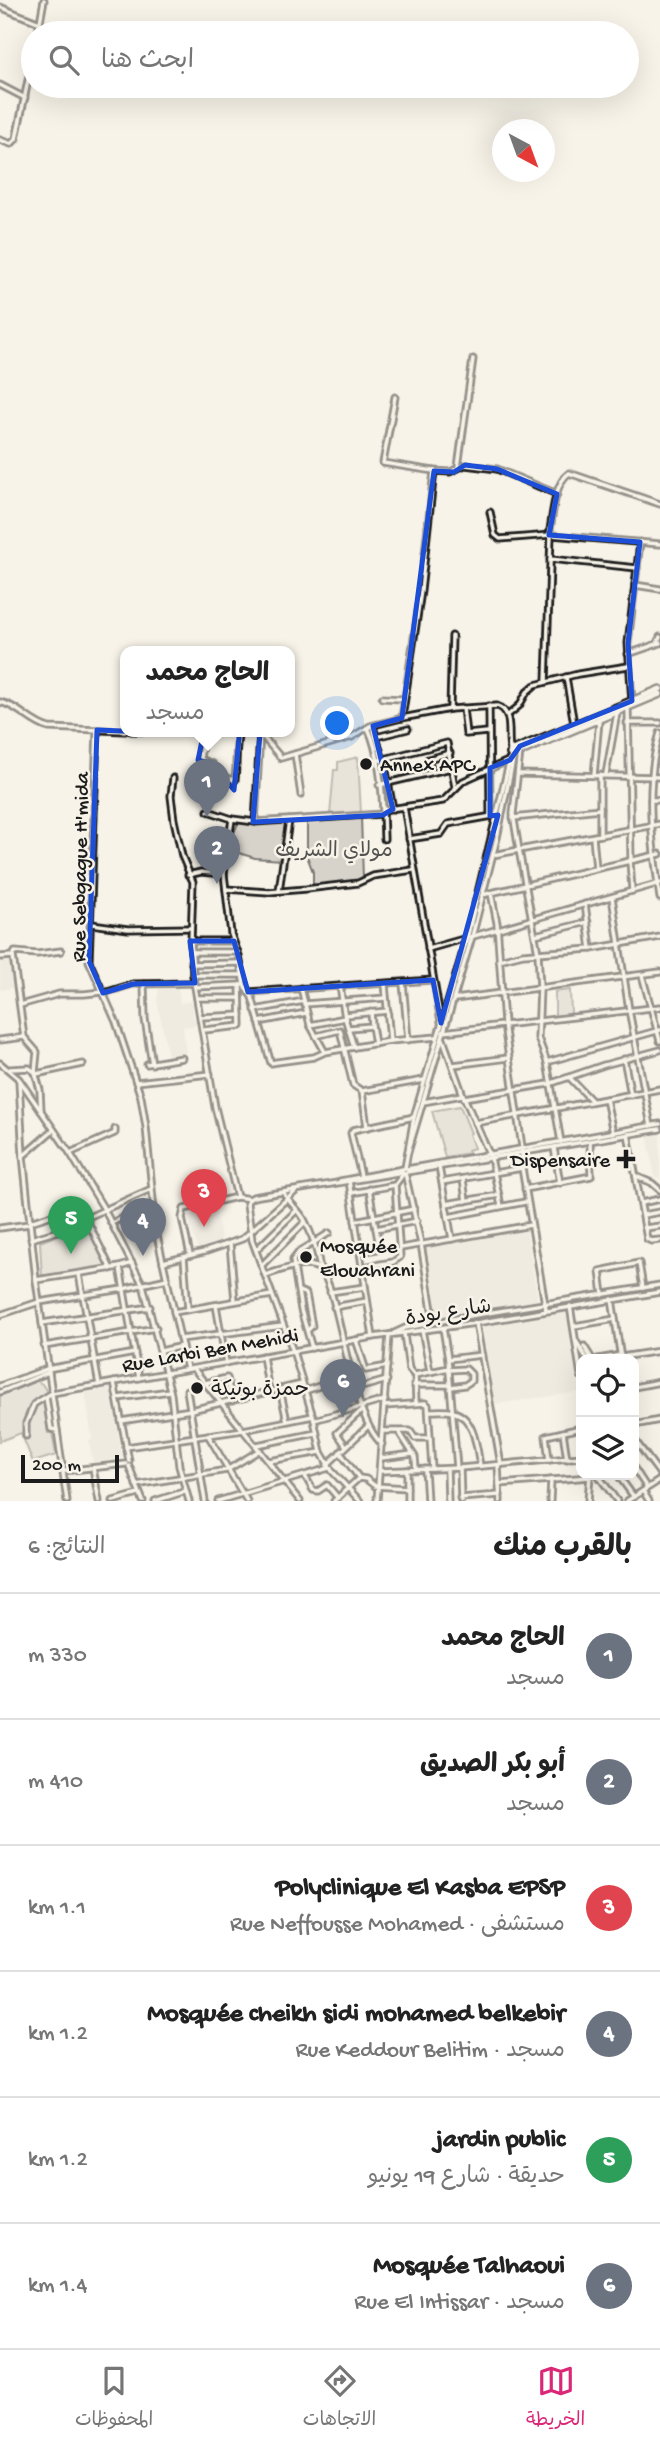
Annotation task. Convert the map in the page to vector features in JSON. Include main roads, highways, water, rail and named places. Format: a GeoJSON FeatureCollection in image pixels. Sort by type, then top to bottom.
{"type":"FeatureCollection","features":[{"type":"Feature","properties":{"kind":"main road"},"geometry":{"type":"LineString","coordinates":[[631,704],[574,723],[514,754],[600,719],[660,691]]}},
{"type":"Feature","properties":{"kind":"place","name":"Annex APC"},"geometry":{"type":"Point","coordinates":[366,764]}},
{"type":"Feature","properties":{"kind":"place","name":"الحاج محمد"},"geometry":{"type":"Point","coordinates":[207,817]}},
{"type":"Feature","properties":{"kind":"place","name":"أبو بكر الصديق"},"geometry":{"type":"Point","coordinates":[217,884]}},
{"type":"Feature","properties":{"kind":"place","name":"Dispensaire"},"geometry":{"type":"Point","coordinates":[626,1159]}},
{"type":"Feature","properties":{"kind":"place","name":"Polyclinique El Kasba EPSP"},"geometry":{"type":"Point","coordinates":[204,1227]}},
{"type":"Feature","properties":{"kind":"place","name":"jardin public"},"geometry":{"type":"Point","coordinates":[71,1254]}},
{"type":"Feature","properties":{"kind":"place","name":"Mosquée cheikh sidi mohamed belkebir"},"geometry":{"type":"Point","coordinates":[143,1256]}},
{"type":"Feature","properties":{"kind":"place","name":"Mosquée Elouahrani"},"geometry":{"type":"Point","coordinates":[306,1257]}},
{"type":"Feature","properties":{"kind":"place","name":"حمزة بوتيكة"},"geometry":{"type":"Point","coordinates":[197,1388]}},
{"type":"Feature","properties":{"kind":"place","name":"Mosquée Talhaoui"},"geometry":{"type":"Point","coordinates":[343,1417]}},
{"type":"Feature","properties":{"kind":"park label","name":"مولاي الشريف"},"geometry":{"type":"Point","coordinates":[334,849]}}]}
